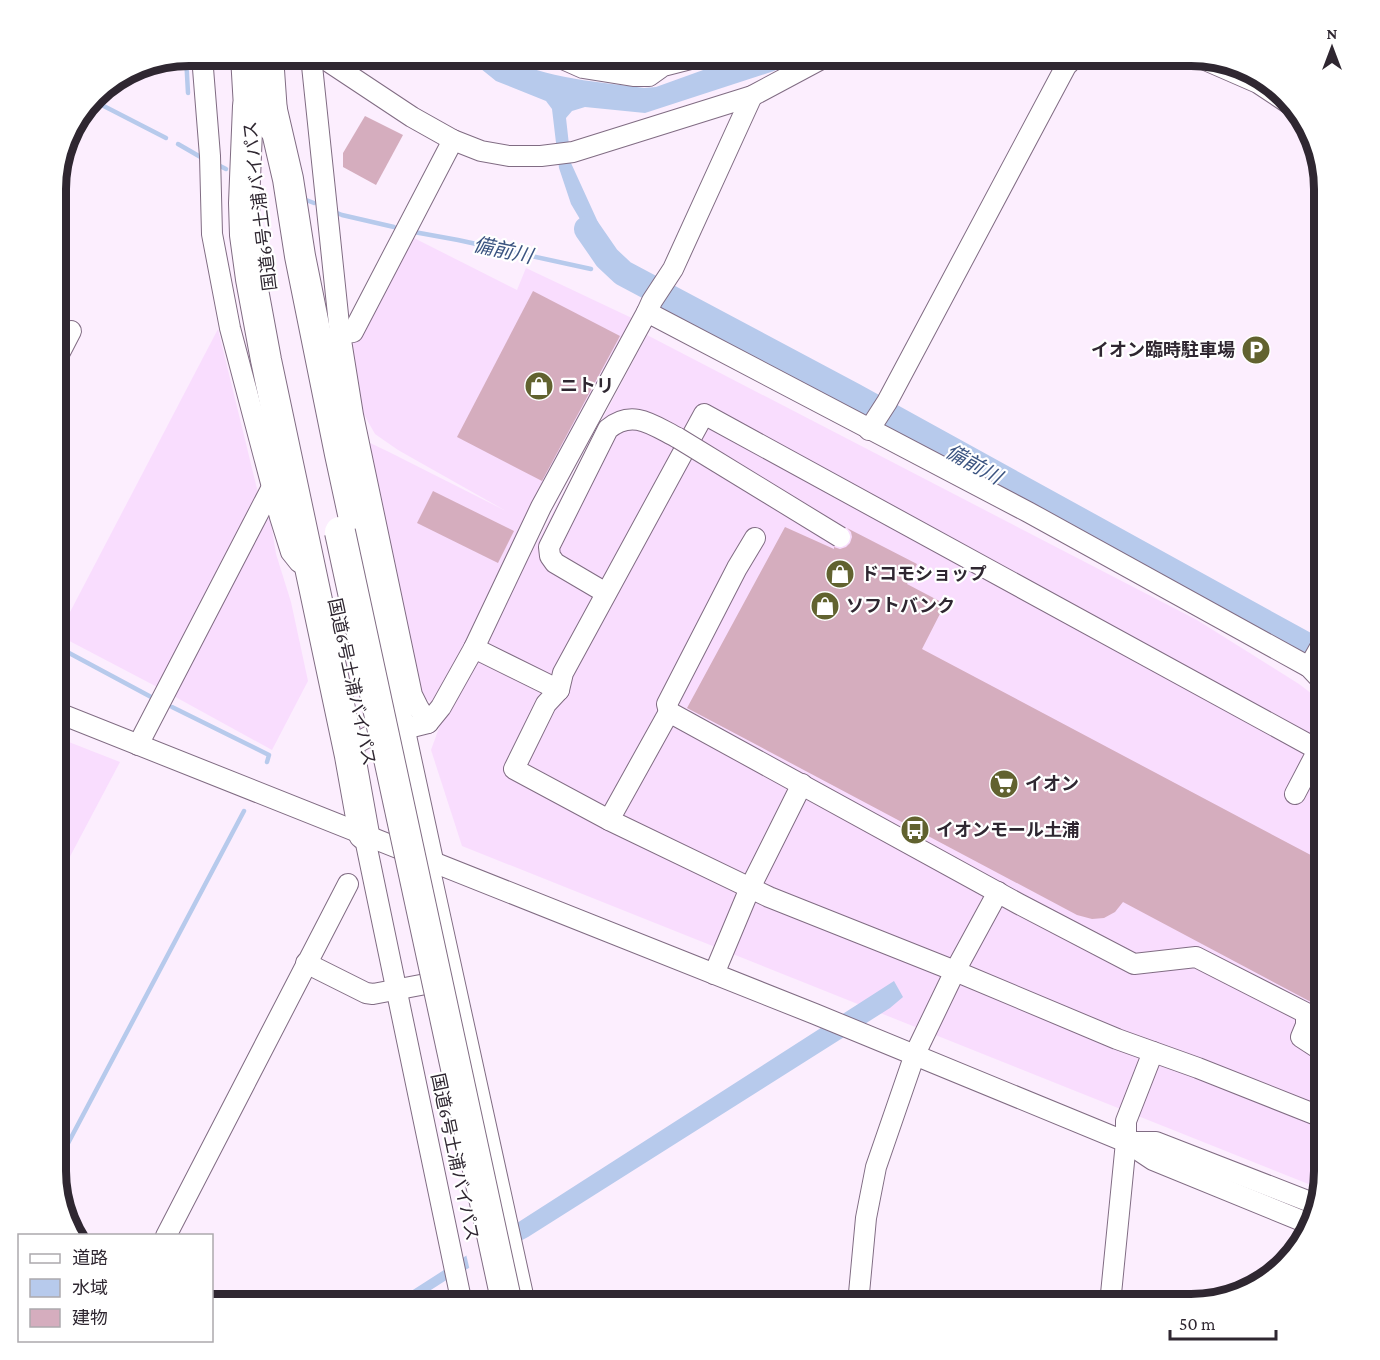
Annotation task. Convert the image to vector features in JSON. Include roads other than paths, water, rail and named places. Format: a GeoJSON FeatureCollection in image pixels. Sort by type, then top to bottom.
{"type":"FeatureCollection","features":[{"type":"Feature","properties":{"kind":"highway","name":"国道6号土浦バイパス"},"geometry":{"type":"LineString","coordinates":[[249,66],[259,106]]}},
{"type":"Feature","properties":{"kind":"highway","name":"国道6号土浦バイパス"},"geometry":{"type":"LineString","coordinates":[[266,66],[259,106],[261,239],[275,330],[330,533],[504,1294]]}},
{"type":"Feature","properties":{"kind":"highway"},"geometry":{"type":"LineString","coordinates":[[259,106],[244,203],[245,235],[251,279],[309,568],[350,756],[364,834]]}},
{"type":"Feature","properties":{"kind":"highway"},"geometry":{"type":"LineString","coordinates":[[259,106],[288,179],[300,256],[340,454],[414,727],[428,861]]}},
{"type":"Feature","properties":{"kind":"highway","name":"国道6号土浦バイパス"},"geometry":{"type":"LineString","coordinates":[[330,533],[469,1294]]}},
{"type":"Feature","properties":{"kind":"street"},"geometry":{"type":"LineString","coordinates":[[203,66],[210,156],[212,234],[230,328],[291,552],[299,562],[309,568]]}},
{"type":"Feature","properties":{"kind":"street"},"geometry":{"type":"LineString","coordinates":[[312,66],[340,334],[353,416],[412,695],[418,707],[414,727]]}},
{"type":"Feature","properties":{"kind":"street"},"geometry":{"type":"LineString","coordinates":[[335,66],[412,117],[453,140],[480,151],[509,156],[541,156],[573,152],[752,96],[799,66]]}},
{"type":"Feature","properties":{"kind":"street"},"geometry":{"type":"LineString","coordinates":[[578,66],[633,76],[649,76],[663,66]]}},
{"type":"Feature","properties":{"kind":"street"},"geometry":{"type":"LineString","coordinates":[[878,416],[1066,66]]}},
{"type":"Feature","properties":{"kind":"street"},"geometry":{"type":"LineString","coordinates":[[350,756],[357,743],[373,734],[414,727],[441,707],[474,648],[541,507],[662,284],[673,269],[752,96]]}},
{"type":"Feature","properties":{"kind":"street"},"geometry":{"type":"LineString","coordinates":[[340,334],[353,332],[453,140]]}},
{"type":"Feature","properties":{"kind":"street"},"geometry":{"type":"LineString","coordinates":[[650,306],[878,416],[1028,512],[1314,649]]}},
{"type":"Feature","properties":{"kind":"street"},"geometry":{"type":"LineString","coordinates":[[66,341],[71,331]]}},
{"type":"Feature","properties":{"kind":"street"},"geometry":{"type":"LineString","coordinates":[[1314,744],[704,414],[563,673],[559,690],[546,704],[514,769],[609,820],[769,897],[954,970],[1117,1039],[1314,1114]]}},
{"type":"Feature","properties":{"kind":"street"},"geometry":{"type":"LineString","coordinates":[[606,593],[555,563],[550,556],[549,547],[608,429],[617,421],[631,419],[644,421],[678,438],[840,537]]}},
{"type":"Feature","properties":{"kind":"street"},"geometry":{"type":"LineString","coordinates":[[138,745],[272,487]]}},
{"type":"Feature","properties":{"kind":"street"},"geometry":{"type":"LineString","coordinates":[[609,820],[669,712],[667,704],[737,568],[755,538]]}},
{"type":"Feature","properties":{"kind":"street"},"geometry":{"type":"LineString","coordinates":[[474,648],[559,690]]}},
{"type":"Feature","properties":{"kind":"street"},"geometry":{"type":"LineString","coordinates":[[669,712],[1134,964],[1196,957],[1204,960],[1306,1013],[1306,1025],[1301,1037],[1314,1045]]}},
{"type":"Feature","properties":{"kind":"street"},"geometry":{"type":"LineString","coordinates":[[66,716],[915,1054],[1126,1142],[1153,1160],[1303,1221]]}},
{"type":"Feature","properties":{"kind":"street"},"geometry":{"type":"LineString","coordinates":[[1295,794],[1314,762]]}},
{"type":"Feature","properties":{"kind":"street"},"geometry":{"type":"LineString","coordinates":[[714,974],[750,888],[802,784]]}},
{"type":"Feature","properties":{"kind":"street"},"geometry":{"type":"LineString","coordinates":[[364,834],[447,1231],[467,1294]]}},
{"type":"Feature","properties":{"kind":"street"},"geometry":{"type":"LineString","coordinates":[[428,861],[523,1294]]}},
{"type":"Feature","properties":{"kind":"street"},"geometry":{"type":"LineString","coordinates":[[167,1234],[348,884]]}},
{"type":"Feature","properties":{"kind":"street"},"geometry":{"type":"LineString","coordinates":[[859,1294],[866,1218],[876,1167],[915,1054],[954,970],[998,892]]}},
{"type":"Feature","properties":{"kind":"street"},"geometry":{"type":"LineString","coordinates":[[306,963],[366,993],[373,994],[454,979]]}},
{"type":"Feature","properties":{"kind":"street"},"geometry":{"type":"LineString","coordinates":[[1111,1294],[1126,1142],[1126,1121],[1153,1052]]}},
{"type":"Feature","properties":{"kind":"street"},"geometry":{"type":"LineString","coordinates":[[1126,1142],[1156,1142],[1310,1201]]}},
{"type":"Feature","properties":{"kind":"water"},"geometry":{"type":"Polygon","coordinates":[[[477,66],[527,66],[554,74],[644,88],[656,87],[714,66],[783,66],[774,71],[645,113],[585,107],[572,111],[566,118],[571,163],[612,253],[603,258],[571,204],[559,168],[552,109],[546,101],[496,81],[477,66]]]}},
{"type":"Feature","properties":{"kind":"water"},"geometry":{"type":"Polygon","coordinates":[[[894,981],[903,997],[890,1008],[528,1237],[448,1279],[425,1294],[407,1294],[894,981]]]}},
{"type":"Feature","properties":{"kind":"waterway"},"geometry":{"type":"LineString","coordinates":[[187,66],[188,93]]}},
{"type":"Feature","properties":{"kind":"waterway","name":"備前川"},"geometry":{"type":"LineString","coordinates":[[100,104],[166,138]]}},
{"type":"Feature","properties":{"kind":"waterway","name":"備前川"},"geometry":{"type":"LineString","coordinates":[[178,144],[204,159]]}},
{"type":"Feature","properties":{"kind":"waterway","name":"備前川"},"geometry":{"type":"LineString","coordinates":[[218,165],[226,169]]}},
{"type":"Feature","properties":{"kind":"waterway","name":"備前川"},"geometry":{"type":"LineString","coordinates":[[306,200],[314,203]]}},
{"type":"Feature","properties":{"kind":"waterway","name":"備前川"},"geometry":{"type":"LineString","coordinates":[[332,211],[394,227]]}},
{"type":"Feature","properties":{"kind":"waterway","name":"備前川"},"geometry":{"type":"LineString","coordinates":[[587,229],[607,258],[623,273],[854,396],[1314,649]]}},
{"type":"Feature","properties":{"kind":"waterway","name":"備前川"},"geometry":{"type":"LineString","coordinates":[[414,232],[591,269]]}},
{"type":"Feature","properties":{"kind":"waterway"},"geometry":{"type":"LineString","coordinates":[[66,651],[153,698]]}},
{"type":"Feature","properties":{"kind":"waterway"},"geometry":{"type":"LineString","coordinates":[[172,707],[269,755],[267,762]]}},
{"type":"Feature","properties":{"kind":"waterway"},"geometry":{"type":"LineString","coordinates":[[66,1147],[244,811]]}},
{"type":"Feature","properties":{"kind":"place","name":"イオン臨時駐車場"},"geometry":{"type":"Point","coordinates":[1256,350]}},
{"type":"Feature","properties":{"kind":"place","name":"ニトリ"},"geometry":{"type":"Point","coordinates":[539,386]}},
{"type":"Feature","properties":{"kind":"place","name":"ドコモショップ"},"geometry":{"type":"Point","coordinates":[840,574]}},
{"type":"Feature","properties":{"kind":"place","name":"ソフトバンク"},"geometry":{"type":"Point","coordinates":[825,606]}},
{"type":"Feature","properties":{"kind":"place","name":"イオン"},"geometry":{"type":"Point","coordinates":[1004,784]}},
{"type":"Feature","properties":{"kind":"place","name":"イオンモール土浦"},"geometry":{"type":"Point","coordinates":[915,830]}}]}
